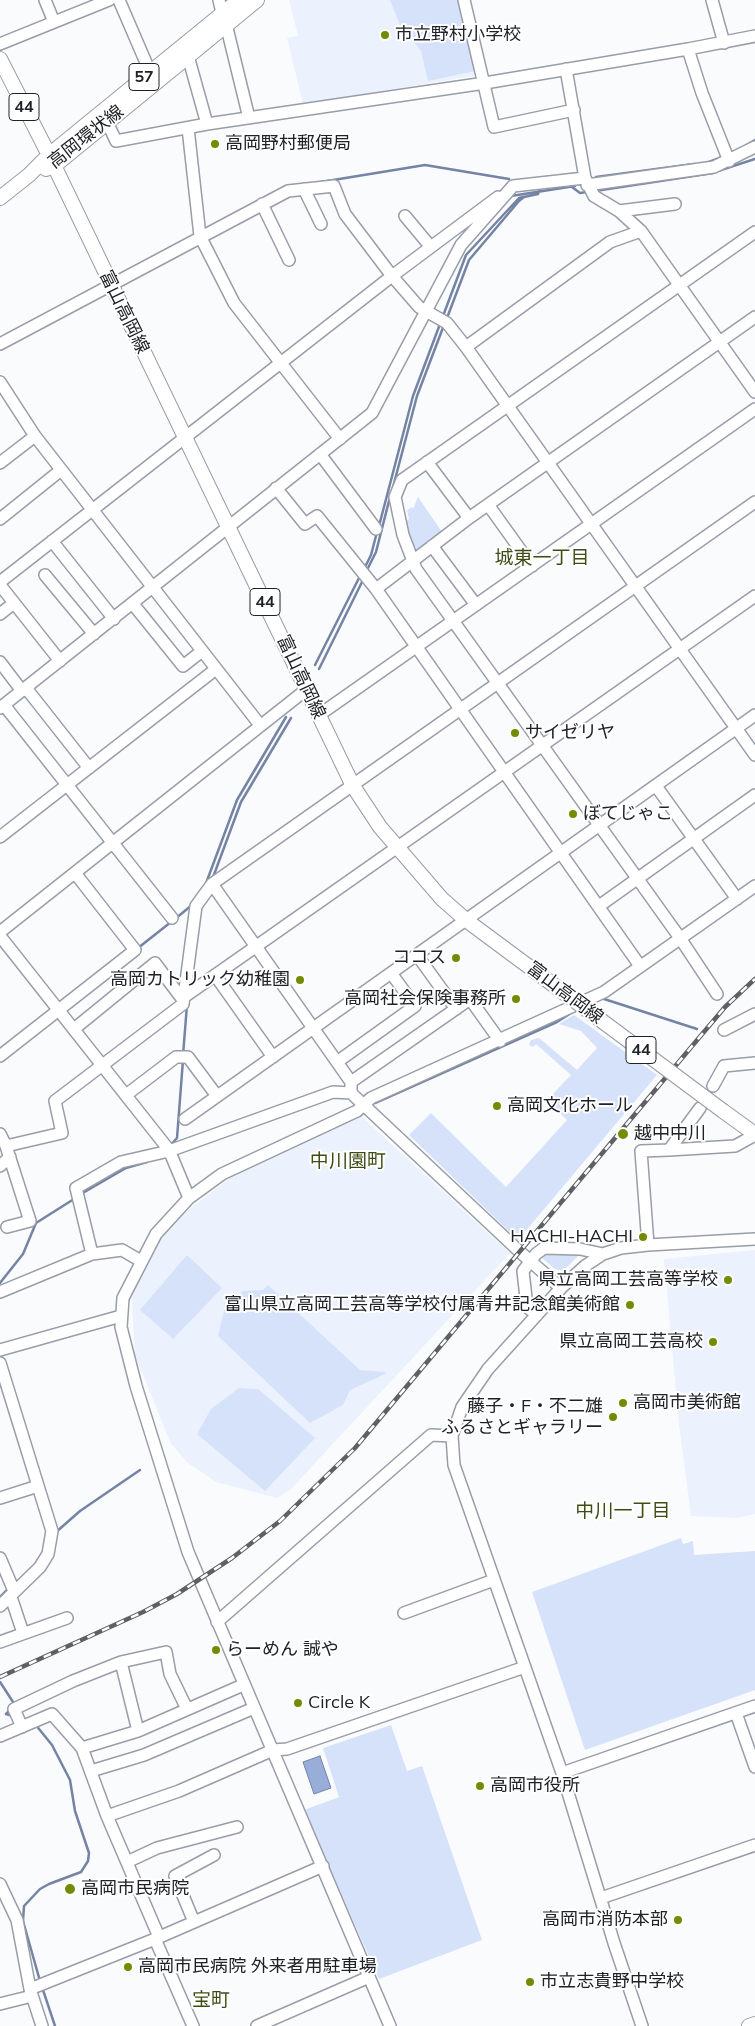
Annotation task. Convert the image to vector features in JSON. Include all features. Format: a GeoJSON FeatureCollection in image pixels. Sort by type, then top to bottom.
{"type":"FeatureCollection","features":[{"type":"Feature","properties":{"kind":"main road","name":"高岡環状線"},"geometry":{"type":"LineString","coordinates":[[0,198],[29,175],[107,122],[184,52],[222,13],[239,0]]}},
{"type":"Feature","properties":{"kind":"main road","name":"高岡環状線"},"geometry":{"type":"LineString","coordinates":[[222,13],[257,0]]}},
{"type":"Feature","properties":{"kind":"main road","name":"高岡環状線"},"geometry":{"type":"LineString","coordinates":[[51,160],[150,72],[184,52]]}},
{"type":"Feature","properties":{"kind":"main road","name":"富山高岡線"},"geometry":{"type":"LineString","coordinates":[[0,59],[51,160],[353,786],[380,827],[442,899],[466,920],[755,1134]]}},
{"type":"Feature","properties":{"kind":"main road"},"geometry":{"type":"LineString","coordinates":[[750,2026],[755,2024]]}},
{"type":"Feature","properties":{"kind":"street"},"geometry":{"type":"LineString","coordinates":[[45,0],[54,22]]}},
{"type":"Feature","properties":{"kind":"street"},"geometry":{"type":"LineString","coordinates":[[0,44],[54,22],[92,3],[108,0]]}},
{"type":"Feature","properties":{"kind":"street"},"geometry":{"type":"LineString","coordinates":[[120,0],[150,72]]}},
{"type":"Feature","properties":{"kind":"street"},"geometry":{"type":"LineString","coordinates":[[464,0],[494,127],[574,110]]}},
{"type":"Feature","properties":{"kind":"street"},"geometry":{"type":"LineString","coordinates":[[712,0],[724,43]]}},
{"type":"Feature","properties":{"kind":"street"},"geometry":{"type":"LineString","coordinates":[[222,13],[249,118]]}},
{"type":"Feature","properties":{"kind":"street"},"geometry":{"type":"LineString","coordinates":[[107,122],[116,141],[207,124],[485,83],[688,50],[755,36]]}},
{"type":"Feature","properties":{"kind":"street"},"geometry":{"type":"LineString","coordinates":[[688,50],[702,93],[727,156]]}},
{"type":"Feature","properties":{"kind":"street"},"geometry":{"type":"LineString","coordinates":[[184,52],[207,124]]}},
{"type":"Feature","properties":{"kind":"street"},"geometry":{"type":"LineString","coordinates":[[566,69],[586,182],[594,196],[619,211],[641,231],[755,392]]}},
{"type":"Feature","properties":{"kind":"street"},"geometry":{"type":"LineString","coordinates":[[188,128],[199,233],[234,303],[340,438]]}},
{"type":"Feature","properties":{"kind":"street"},"geometry":{"type":"LineString","coordinates":[[60,661],[0,583],[486,204],[513,186],[586,182],[714,167],[727,156],[755,147]]}},
{"type":"Feature","properties":{"kind":"street"},"geometry":{"type":"LineString","coordinates":[[0,344],[111,285],[199,233],[288,190],[334,186],[344,214],[392,276],[466,347],[755,755]]}},
{"type":"Feature","properties":{"kind":"street"},"geometry":{"type":"LineString","coordinates":[[304,189],[321,224]]}},
{"type":"Feature","properties":{"kind":"street"},"geometry":{"type":"LineString","coordinates":[[172,918],[114,842],[2,706],[278,491],[320,454],[372,413],[434,316],[462,246],[506,192]]}},
{"type":"Feature","properties":{"kind":"street"},"geometry":{"type":"LineString","coordinates":[[262,204],[289,260]]}},
{"type":"Feature","properties":{"kind":"street"},"geometry":{"type":"LineString","coordinates":[[619,211],[675,204]]}},
{"type":"Feature","properties":{"kind":"street"},"geometry":{"type":"LineString","coordinates":[[405,216],[430,246]]}},
{"type":"Feature","properties":{"kind":"street"},"geometry":{"type":"LineString","coordinates":[[466,347],[610,242],[641,231]]}},
{"type":"Feature","properties":{"kind":"street"},"geometry":{"type":"LineString","coordinates":[[717,994],[680,938],[452,622],[416,569],[403,535],[395,497],[402,480],[755,232]]}},
{"type":"Feature","properties":{"kind":"street"},"geometry":{"type":"LineString","coordinates":[[376,589],[469,518],[489,506],[755,318]]}},
{"type":"Feature","properties":{"kind":"street"},"geometry":{"type":"LineString","coordinates":[[0,382],[35,436],[260,726]]}},
{"type":"Feature","properties":{"kind":"street"},"geometry":{"type":"LineString","coordinates":[[319,716],[755,409]]}},
{"type":"Feature","properties":{"kind":"street"},"geometry":{"type":"LineString","coordinates":[[0,463],[35,436]]}},
{"type":"Feature","properties":{"kind":"street"},"geometry":{"type":"LineString","coordinates":[[320,454],[376,528]]}},
{"type":"Feature","properties":{"kind":"street"},"geometry":{"type":"LineString","coordinates":[[427,462],[469,518]]}},
{"type":"Feature","properties":{"kind":"street"},"geometry":{"type":"LineString","coordinates":[[0,520],[61,470]]}},
{"type":"Feature","properties":{"kind":"street"},"geometry":{"type":"LineString","coordinates":[[278,491],[305,524],[317,516],[376,589],[640,966]]}},
{"type":"Feature","properties":{"kind":"street"},"geometry":{"type":"LineString","coordinates":[[0,1166],[8,1152],[62,1133],[55,1101],[183,1004],[196,906],[208,888],[755,502]]}},
{"type":"Feature","properties":{"kind":"street"},"geometry":{"type":"LineString","coordinates":[[489,506],[532,566]]}},
{"type":"Feature","properties":{"kind":"street"},"geometry":{"type":"LineString","coordinates":[[52,541],[114,619]]}},
{"type":"Feature","properties":{"kind":"street"},"geometry":{"type":"LineString","coordinates":[[432,546],[476,605]]}},
{"type":"Feature","properties":{"kind":"street"},"geometry":{"type":"LineString","coordinates":[[45,575],[94,634]]}},
{"type":"Feature","properties":{"kind":"street"},"geometry":{"type":"LineString","coordinates":[[184,998],[214,975],[755,596]]}},
{"type":"Feature","properties":{"kind":"street"},"geometry":{"type":"LineString","coordinates":[[0,614],[14,603]]}},
{"type":"Feature","properties":{"kind":"street"},"geometry":{"type":"LineString","coordinates":[[133,604],[183,666],[202,651]]}},
{"type":"Feature","properties":{"kind":"street"},"geometry":{"type":"LineString","coordinates":[[0,662],[89,768]]}},
{"type":"Feature","properties":{"kind":"street"},"geometry":{"type":"LineString","coordinates":[[0,837],[216,669]]}},
{"type":"Feature","properties":{"kind":"street"},"geometry":{"type":"LineString","coordinates":[[0,932],[307,689]]}},
{"type":"Feature","properties":{"kind":"street"},"geometry":{"type":"LineString","coordinates":[[185,1119],[755,715]]}},
{"type":"Feature","properties":{"kind":"street"},"geometry":{"type":"LineString","coordinates":[[656,786],[737,899]]}},
{"type":"Feature","properties":{"kind":"street"},"geometry":{"type":"LineString","coordinates":[[599,906],[755,795]]}},
{"type":"Feature","properties":{"kind":"street"},"geometry":{"type":"LineString","coordinates":[[0,1056],[134,950],[74,873]]}},
{"type":"Feature","properties":{"kind":"street"},"geometry":{"type":"LineString","coordinates":[[390,2026],[273,1750],[243,1685],[188,1552],[154,1450],[134,1378],[121,1327],[123,1298],[156,1234],[189,1198],[222,1174],[357,1111],[362,1104],[604,992],[755,886]]}},
{"type":"Feature","properties":{"kind":"street"},"geometry":{"type":"LineString","coordinates":[[208,888],[256,946],[337,1062],[362,1104],[561,1288]]}},
{"type":"Feature","properties":{"kind":"street"},"geometry":{"type":"LineString","coordinates":[[0,936],[126,1095],[165,1150],[189,1198]]}},
{"type":"Feature","properties":{"kind":"street"},"geometry":{"type":"LineString","coordinates":[[417,955],[456,1009]]}},
{"type":"Feature","properties":{"kind":"street"},"geometry":{"type":"LineString","coordinates":[[74,1029],[155,964],[184,998]]}},
{"type":"Feature","properties":{"kind":"street"},"geometry":{"type":"LineString","coordinates":[[337,1062],[415,1006],[391,973]]}},
{"type":"Feature","properties":{"kind":"street"},"geometry":{"type":"LineString","coordinates":[[214,975],[273,1057]]}},
{"type":"Feature","properties":{"kind":"street"},"geometry":{"type":"LineString","coordinates":[[92,1254],[76,1188],[121,1162],[165,1150],[351,1087],[470,999],[500,1041]]}},
{"type":"Feature","properties":{"kind":"street"},"geometry":{"type":"LineString","coordinates":[[724,1030],[755,1014]]}},
{"type":"Feature","properties":{"kind":"street"},"geometry":{"type":"LineString","coordinates":[[126,1095],[176,1057],[188,1057],[217,1096]]}},
{"type":"Feature","properties":{"kind":"street"},"geometry":{"type":"LineString","coordinates":[[713,1086],[724,1066],[755,1063]]}},
{"type":"Feature","properties":{"kind":"street"},"geometry":{"type":"LineString","coordinates":[[669,1150],[700,1108]]}},
{"type":"Feature","properties":{"kind":"street"},"geometry":{"type":"LineString","coordinates":[[0,1134],[8,1152],[30,1221],[7,1227]]}},
{"type":"Feature","properties":{"kind":"street"},"geometry":{"type":"LineString","coordinates":[[648,1244],[642,1151],[735,1146],[755,1134]]}},
{"type":"Feature","properties":{"kind":"street"},"geometry":{"type":"LineString","coordinates":[[642,2026],[562,1773],[454,1465],[452,1436],[462,1407],[474,1387],[561,1288],[585,1266],[603,1254],[621,1248],[648,1244],[755,1239]]}},
{"type":"Feature","properties":{"kind":"street"},"geometry":{"type":"LineString","coordinates":[[537,1315],[527,1307],[523,1271],[530,1261],[544,1248],[580,1249],[603,1254]]}},
{"type":"Feature","properties":{"kind":"street"},"geometry":{"type":"LineString","coordinates":[[0,1292],[92,1254],[122,1250],[141,1260]]}},
{"type":"Feature","properties":{"kind":"street"},"geometry":{"type":"LineString","coordinates":[[0,1350],[121,1316]]}},
{"type":"Feature","properties":{"kind":"street"},"geometry":{"type":"LineString","coordinates":[[0,1363],[52,1530],[48,1554],[40,1567],[12,1590],[0,1606]]}},
{"type":"Feature","properties":{"kind":"street"},"geometry":{"type":"LineString","coordinates":[[217,1622],[431,1435],[452,1436]]}},
{"type":"Feature","properties":{"kind":"street"},"geometry":{"type":"LineString","coordinates":[[0,1498],[38,1486]]}},
{"type":"Feature","properties":{"kind":"street"},"geometry":{"type":"LineString","coordinates":[[0,1558],[12,1590],[23,1633]]}},
{"type":"Feature","properties":{"kind":"street"},"geometry":{"type":"LineString","coordinates":[[404,1613],[494,1580]]}},
{"type":"Feature","properties":{"kind":"street"},"geometry":{"type":"LineString","coordinates":[[0,1642],[66,1618]]}},
{"type":"Feature","properties":{"kind":"street"},"geometry":{"type":"LineString","coordinates":[[22,1726],[14,1709],[73,1681],[122,1662],[166,1652],[170,1674],[187,1709]]}},
{"type":"Feature","properties":{"kind":"street"},"geometry":{"type":"LineString","coordinates":[[122,1662],[138,1731]]}},
{"type":"Feature","properties":{"kind":"street"},"geometry":{"type":"LineString","coordinates":[[107,1816],[179,1791],[273,1750],[287,1749],[525,1667]]}},
{"type":"Feature","properties":{"kind":"street"},"geometry":{"type":"LineString","coordinates":[[82,1748],[138,1731],[243,1685]]}},
{"type":"Feature","properties":{"kind":"street"},"geometry":{"type":"LineString","coordinates":[[562,1773],[755,1706]]}},
{"type":"Feature","properties":{"kind":"street"},"geometry":{"type":"LineString","coordinates":[[91,1771],[144,1755],[254,1708]]}},
{"type":"Feature","properties":{"kind":"street"},"geometry":{"type":"LineString","coordinates":[[736,1713],[755,1768]]}},
{"type":"Feature","properties":{"kind":"street"},"geometry":{"type":"LineString","coordinates":[[0,1736],[52,1714],[82,1748],[107,1816],[193,2026]]}},
{"type":"Feature","properties":{"kind":"street"},"geometry":{"type":"LineString","coordinates":[[127,1862],[157,1848],[237,1827]]}},
{"type":"Feature","properties":{"kind":"street"},"geometry":{"type":"LineString","coordinates":[[601,1898],[755,1845]]}},
{"type":"Feature","properties":{"kind":"street"},"geometry":{"type":"LineString","coordinates":[[194,1922],[175,1876],[214,1855]]}},
{"type":"Feature","properties":{"kind":"street"},"geometry":{"type":"LineString","coordinates":[[0,2004],[31,1993],[323,1866]]}},
{"type":"Feature","properties":{"kind":"street"},"geometry":{"type":"LineString","coordinates":[[0,1884],[6,1907],[17,1920],[31,1993],[42,2026]]}},
{"type":"Feature","properties":{"kind":"street"},"geometry":{"type":"LineString","coordinates":[[256,2026],[369,1976]]}},
{"type":"Feature","properties":{"kind":"shaded area"},"geometry":{"type":"Polygon","coordinates":[[[289,0],[460,0],[479,75],[303,104],[287,38],[298,36],[289,0]]]}},
{"type":"Feature","properties":{"kind":"shaded area"},"geometry":{"type":"Polygon","coordinates":[[[390,0],[458,0],[475,71],[428,81],[421,51],[409,36],[404,35],[390,0]]]}},
{"type":"Feature","properties":{"kind":"shaded area"},"geometry":{"type":"Polygon","coordinates":[[[418,497],[442,532],[410,558],[397,528],[409,519],[407,510],[412,507],[413,509],[418,497]]]}},
{"type":"Feature","properties":{"kind":"shaded area"},"geometry":{"type":"Polygon","coordinates":[[[574,1015],[657,1075],[518,1240],[409,1135],[431,1113],[506,1187],[567,1120],[547,1100],[571,1075],[536,1044],[533,1047],[529,1045],[531,1040],[539,1038],[577,1070],[597,1048],[581,1031],[559,1024],[574,1015]]]}},
{"type":"Feature","properties":{"kind":"shaded area"},"geometry":{"type":"Polygon","coordinates":[[[361,1116],[510,1253],[291,1489],[277,1498],[216,1482],[188,1463],[171,1444],[135,1355],[131,1289],[148,1257],[174,1221],[234,1175],[361,1116]]]}},
{"type":"Feature","properties":{"kind":"shaded area","name":"県立高岡工芸高校"},"geometry":{"type":"Polygon","coordinates":[[[755,1250],[755,1514],[737,1518],[691,1516],[679,1425],[664,1259],[755,1250]]]}},
{"type":"Feature","properties":{"kind":"shaded area"},"geometry":{"type":"Polygon","coordinates":[[[576,1252],[579,1255],[563,1271],[555,1269],[541,1257],[545,1253],[576,1252]]]}},
{"type":"Feature","properties":{"kind":"shaded area"},"geometry":{"type":"Polygon","coordinates":[[[187,1255],[222,1288],[173,1339],[140,1310],[187,1255]]]}},
{"type":"Feature","properties":{"kind":"shaded area"},"geometry":{"type":"Polygon","coordinates":[[[268,1285],[360,1370],[385,1372],[385,1374],[350,1390],[343,1405],[310,1423],[218,1336],[224,1311],[243,1291],[263,1290],[268,1285]]]}},
{"type":"Feature","properties":{"kind":"shaded area"},"geometry":{"type":"Polygon","coordinates":[[[239,1388],[258,1389],[315,1438],[265,1491],[197,1434],[211,1409],[239,1388]]]}},
{"type":"Feature","properties":{"kind":"shaded area"},"geometry":{"type":"Polygon","coordinates":[[[681,1538],[683,1544],[693,1541],[694,1555],[755,1551],[755,1690],[585,1750],[532,1592],[681,1538]]]}},
{"type":"Feature","properties":{"kind":"shaded area"},"geometry":{"type":"Polygon","coordinates":[[[391,1725],[407,1771],[422,1766],[482,1940],[379,1979],[304,1810],[339,1797],[323,1748],[391,1725]]]}},
{"type":"Feature","properties":{"kind":"water"},"geometry":{"type":"Polygon","coordinates":[[[320,1756],[331,1788],[314,1794],[303,1762],[320,1756]]]}},
{"type":"Feature","properties":{"kind":"waterway"},"geometry":{"type":"LineString","coordinates":[[745,146],[755,140]]}},
{"type":"Feature","properties":{"kind":"waterway"},"geometry":{"type":"LineString","coordinates":[[709,162],[722,157]]}},
{"type":"Feature","properties":{"kind":"waterway"},"geometry":{"type":"LineString","coordinates":[[718,171],[755,159]]}},
{"type":"Feature","properties":{"kind":"waterway"},"geometry":{"type":"LineString","coordinates":[[596,177],[694,164]]}},
{"type":"Feature","properties":{"kind":"waterway"},"geometry":{"type":"LineString","coordinates":[[321,182],[425,165],[509,179]]}},
{"type":"Feature","properties":{"kind":"waterway"},"geometry":{"type":"LineString","coordinates":[[595,191],[713,173]]}},
{"type":"Feature","properties":{"kind":"waterway"},"geometry":{"type":"LineString","coordinates":[[511,196],[575,186]]}},
{"type":"Feature","properties":{"kind":"waterway"},"geometry":{"type":"LineString","coordinates":[[572,187],[580,193],[587,192]]}},
{"type":"Feature","properties":{"kind":"waterway"},"geometry":{"type":"LineString","coordinates":[[447,318],[469,260],[519,201],[524,197],[538,194],[539,191]]}},
{"type":"Feature","properties":{"kind":"waterway"},"geometry":{"type":"LineString","coordinates":[[443,316],[466,255],[519,198],[523,197]]}},
{"type":"Feature","properties":{"kind":"waterway"},"geometry":{"type":"LineString","coordinates":[[379,526],[413,396],[440,324]]}},
{"type":"Feature","properties":{"kind":"waterway"},"geometry":{"type":"LineString","coordinates":[[392,491],[417,396],[444,325]]}},
{"type":"Feature","properties":{"kind":"waterway"},"geometry":{"type":"LineString","coordinates":[[366,572],[376,552],[390,497]]}},
{"type":"Feature","properties":{"kind":"waterway"},"geometry":{"type":"LineString","coordinates":[[364,569],[371,555],[377,532]]}},
{"type":"Feature","properties":{"kind":"waterway"},"geometry":{"type":"LineString","coordinates":[[315,665],[360,576]]}},
{"type":"Feature","properties":{"kind":"waterway"},"geometry":{"type":"LineString","coordinates":[[319,669],[363,580]]}},
{"type":"Feature","properties":{"kind":"waterway"},"geometry":{"type":"LineString","coordinates":[[205,886],[237,800],[286,717]]}},
{"type":"Feature","properties":{"kind":"waterway"},"geometry":{"type":"LineString","coordinates":[[212,880],[241,802],[291,718]]}},
{"type":"Feature","properties":{"kind":"waterway"},"geometry":{"type":"LineString","coordinates":[[175,919],[192,905]]}},
{"type":"Feature","properties":{"kind":"waterway"},"geometry":{"type":"LineString","coordinates":[[138,948],[171,922]]}},
{"type":"Feature","properties":{"kind":"waterway"},"geometry":{"type":"LineString","coordinates":[[601,998],[697,1029]]}},
{"type":"Feature","properties":{"kind":"waterway"},"geometry":{"type":"LineString","coordinates":[[183,1055],[187,1005]]}},
{"type":"Feature","properties":{"kind":"waterway"},"geometry":{"type":"LineString","coordinates":[[375,1103],[557,1022],[576,1010]]}},
{"type":"Feature","properties":{"kind":"waterway"},"geometry":{"type":"LineString","coordinates":[[169,1147],[177,1138],[183,1060]]}},
{"type":"Feature","properties":{"kind":"waterway"},"geometry":{"type":"LineString","coordinates":[[81,1194],[126,1168],[147,1162]]}},
{"type":"Feature","properties":{"kind":"waterway"},"geometry":{"type":"LineString","coordinates":[[0,1283],[23,1254],[36,1223],[74,1199]]}},
{"type":"Feature","properties":{"kind":"waterway"},"geometry":{"type":"LineString","coordinates":[[55,1533],[80,1511],[140,1470]]}},
{"type":"Feature","properties":{"kind":"waterway"},"geometry":{"type":"LineString","coordinates":[[34,1566],[43,1552]]}},
{"type":"Feature","properties":{"kind":"waterway"},"geometry":{"type":"LineString","coordinates":[[0,1597],[9,1588]]}},
{"type":"Feature","properties":{"kind":"waterway"},"geometry":{"type":"LineString","coordinates":[[0,1682],[15,1705]]}},
{"type":"Feature","properties":{"kind":"waterway"},"geometry":{"type":"LineString","coordinates":[[11,1709],[6,1714],[13,1716]]}},
{"type":"Feature","properties":{"kind":"waterway"},"geometry":{"type":"LineString","coordinates":[[35,1724],[52,1745],[70,1780],[75,1811],[89,1853],[88,1861],[81,1872],[40,1889],[24,1906],[23,1921],[40,1981]]}},
{"type":"Feature","properties":{"kind":"waterway"},"geometry":{"type":"LineString","coordinates":[[42,1987],[55,2026]]}},
{"type":"Feature","properties":{"kind":"railway"},"geometry":{"type":"LineString","coordinates":[[0,1677],[143,1612],[177,1594],[232,1558],[280,1521],[355,1448],[725,1007],[755,979]]}},
{"type":"Feature","properties":{"kind":"place","name":"市立野村小学校"},"geometry":{"type":"Point","coordinates":[385,35]}},
{"type":"Feature","properties":{"kind":"place","name":"高岡野村郵便局"},"geometry":{"type":"Point","coordinates":[215,144]}},
{"type":"Feature","properties":{"kind":"place","name":"サイゼリヤ"},"geometry":{"type":"Point","coordinates":[515,733]}},
{"type":"Feature","properties":{"kind":"place","name":"ぼてじゃこ"},"geometry":{"type":"Point","coordinates":[573,814]}},
{"type":"Feature","properties":{"kind":"place","name":"ココス"},"geometry":{"type":"Point","coordinates":[456,958]}},
{"type":"Feature","properties":{"kind":"place","name":"高岡カトリック幼稚園"},"geometry":{"type":"Point","coordinates":[300,980]}},
{"type":"Feature","properties":{"kind":"place","name":"高岡社会保険事務所"},"geometry":{"type":"Point","coordinates":[516,999]}},
{"type":"Feature","properties":{"kind":"place","name":"高岡文化ホール"},"geometry":{"type":"Point","coordinates":[497,1106]}},
{"type":"Feature","properties":{"kind":"place","name":"越中中川"},"geometry":{"type":"Point","coordinates":[623,1134]}},
{"type":"Feature","properties":{"kind":"place","name":"HACHI-HACHI"},"geometry":{"type":"Point","coordinates":[643,1237]}},
{"type":"Feature","properties":{"kind":"place","name":"県立高岡工芸高等学校"},"geometry":{"type":"Point","coordinates":[728,1280]}},
{"type":"Feature","properties":{"kind":"place","name":"富山県立高岡工芸高等学校付属青井記念館美術館"},"geometry":{"type":"Point","coordinates":[630,1305]}},
{"type":"Feature","properties":{"kind":"place","name":"県立高岡工芸高校"},"geometry":{"type":"Point","coordinates":[713,1342]}},
{"type":"Feature","properties":{"kind":"place","name":"高岡市美術館"},"geometry":{"type":"Point","coordinates":[623,1403]}},
{"type":"Feature","properties":{"kind":"place","name":"藤子・F・不二雄 ふるさとギャラリー"},"geometry":{"type":"Point","coordinates":[613,1417]}},
{"type":"Feature","properties":{"kind":"place","name":"らーめん 誠や"},"geometry":{"type":"Point","coordinates":[216,1650]}},
{"type":"Feature","properties":{"kind":"place","name":"Circle K"},"geometry":{"type":"Point","coordinates":[298,1703]}},
{"type":"Feature","properties":{"kind":"place","name":"高岡市役所"},"geometry":{"type":"Point","coordinates":[480,1786]}},
{"type":"Feature","properties":{"kind":"place","name":"高岡市民病院"},"geometry":{"type":"Point","coordinates":[70,1889]}},
{"type":"Feature","properties":{"kind":"place","name":"高岡市消防本部"},"geometry":{"type":"Point","coordinates":[678,1920]}},
{"type":"Feature","properties":{"kind":"place","name":"高岡市民病院 外来者用駐車場"},"geometry":{"type":"Point","coordinates":[128,1967]}},
{"type":"Feature","properties":{"kind":"place","name":"市立志貴野中学校"},"geometry":{"type":"Point","coordinates":[530,1982]}},
{"type":"Feature","properties":{"kind":"district","name":"城東一丁目"},"geometry":{"type":"Point","coordinates":[542,558]}},
{"type":"Feature","properties":{"kind":"district","name":"中川園町"},"geometry":{"type":"Point","coordinates":[348,1161]}},
{"type":"Feature","properties":{"kind":"district","name":"中川一丁目"},"geometry":{"type":"Point","coordinates":[623,1511]}},
{"type":"Feature","properties":{"kind":"district","name":"宝町"},"geometry":{"type":"Point","coordinates":[211,2000]}}]}
